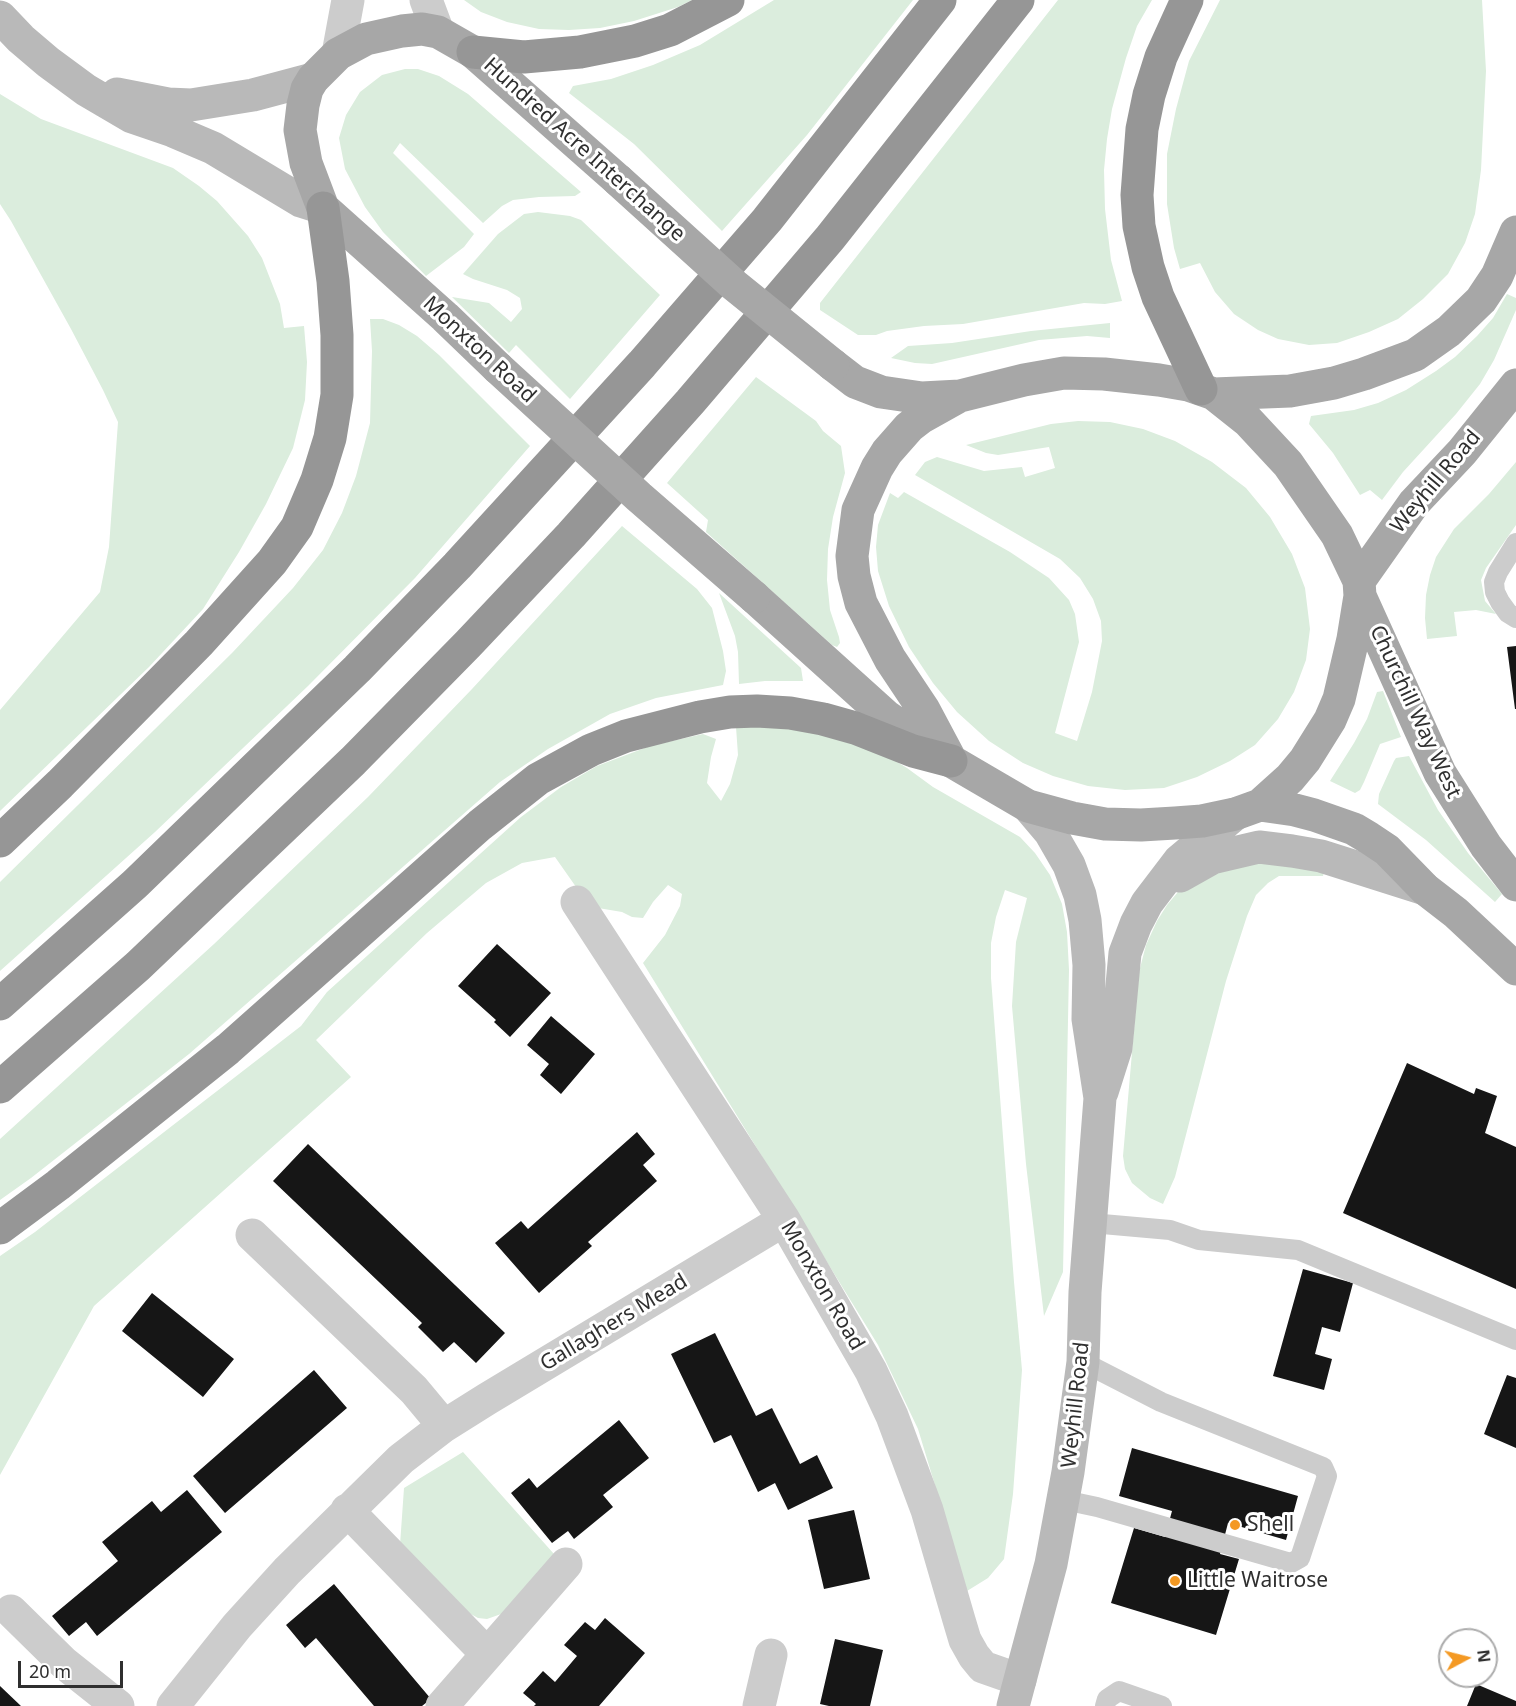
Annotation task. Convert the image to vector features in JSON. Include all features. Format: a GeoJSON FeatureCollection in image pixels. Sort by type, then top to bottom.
{"type":"FeatureCollection","features":[{"type":"Feature","properties":{"kind":"highway"},"geometry":{"type":"LineString","coordinates":[[473,52],[524,57],[580,52],[635,41],[670,30],[728,0]]}},
{"type":"Feature","properties":{"kind":"highway"},"geometry":{"type":"LineString","coordinates":[[0,1004],[135,884],[357,669],[473,549],[642,364],[767,220],[940,0]]}},
{"type":"Feature","properties":{"kind":"highway"},"geometry":{"type":"LineString","coordinates":[[0,1087],[138,966],[231,879],[353,761],[508,602],[690,402],[830,238],[1018,0]]}},
{"type":"Feature","properties":{"kind":"highway"},"geometry":{"type":"LineString","coordinates":[[1187,0],[1161,57],[1149,95],[1142,129],[1137,195],[1139,226],[1148,267],[1158,297],[1208,392]]}},
{"type":"Feature","properties":{"kind":"highway"},"geometry":{"type":"LineString","coordinates":[[0,841],[60,784],[199,643],[272,562],[297,526],[317,480],[330,438],[337,395],[337,334],[333,281],[323,208]]}},
{"type":"Feature","properties":{"kind":"highway"},"geometry":{"type":"LineString","coordinates":[[0,1228],[58,1185],[228,1049],[480,825],[538,779],[591,750],[626,736],[700,717],[730,712],[757,711],[823,718],[913,751],[951,761]]}},
{"type":"Feature","properties":{"kind":"main road","name":"Monxton Road"},"geometry":{"type":"LineString","coordinates":[[0,17],[21,39],[86,90],[132,117],[213,148],[301,201],[323,208],[445,317],[639,497],[886,716],[951,761]]}},
{"type":"Feature","properties":{"kind":"main road","name":"Hundred Acre Interchange"},"geometry":{"type":"LineString","coordinates":[[323,208],[306,162],[300,129],[307,89],[313,79],[338,54],[366,39],[422,29],[438,32],[473,52],[734,285],[855,382],[881,392],[922,398],[960,396],[1024,380],[1064,373],[1104,374],[1150,379],[1208,392],[1248,421],[1288,464],[1337,535],[1360,588]]}},
{"type":"Feature","properties":{"kind":"main road"},"geometry":{"type":"LineString","coordinates":[[86,90],[133,96],[168,104],[191,105],[253,95],[313,79]]}},
{"type":"Feature","properties":{"kind":"main road"},"geometry":{"type":"LineString","coordinates":[[1208,392],[1290,390],[1364,374],[1415,355],[1449,331],[1481,300],[1497,276],[1516,232]]}},
{"type":"Feature","properties":{"kind":"main road","name":"Weyhill Road"},"geometry":{"type":"LineString","coordinates":[[1360,588],[1414,503],[1462,452],[1516,385]]}},
{"type":"Feature","properties":{"kind":"main road","name":"Hundred Acre Interchange"},"geometry":{"type":"LineString","coordinates":[[951,761],[924,710],[890,658],[866,613],[854,576],[852,556],[858,510],[887,452],[915,422],[960,396]]}},
{"type":"Feature","properties":{"kind":"main road"},"geometry":{"type":"LineString","coordinates":[[1248,810],[1279,789],[1305,760],[1330,720],[1346,675],[1360,588]]}},
{"type":"Feature","properties":{"kind":"main road","name":"Churchill Way West"},"geometry":{"type":"LineString","coordinates":[[1360,588],[1440,773],[1486,846],[1516,885]]}},
{"type":"Feature","properties":{"kind":"main road"},"geometry":{"type":"LineString","coordinates":[[951,761],[1028,806],[1105,824],[1184,822],[1248,810],[1295,810],[1354,829],[1387,850],[1425,889],[1516,969]]}},
{"type":"Feature","properties":{"kind":"main road","name":"Weyhill Road"},"geometry":{"type":"LineString","coordinates":[[1017,1693],[1051,1564],[1064,1500],[1083,1362],[1085,1292],[1100,1098],[1088,1019],[1089,964],[1080,895],[1069,865],[1050,832],[1028,806]]}},
{"type":"Feature","properties":{"kind":"main road","name":"Weyhill Road"},"geometry":{"type":"LineString","coordinates":[[1100,1098],[1116,1048],[1125,954],[1136,924],[1148,903],[1179,861],[1248,810]]}},
{"type":"Feature","properties":{"kind":"main road"},"geometry":{"type":"LineString","coordinates":[[1159,889],[1212,858],[1259,848],[1292,850],[1321,856],[1425,889]]}},
{"type":"Feature","properties":{"kind":"street"},"geometry":{"type":"LineString","coordinates":[[338,54],[348,0]]}},
{"type":"Feature","properties":{"kind":"street"},"geometry":{"type":"LineString","coordinates":[[426,0],[438,32]]}},
{"type":"Feature","properties":{"kind":"street","name":"Monxton Road"},"geometry":{"type":"LineString","coordinates":[[577,902],[784,1220],[871,1371],[892,1416],[927,1510],[965,1640],[983,1666],[1017,1693]]}},
{"type":"Feature","properties":{"kind":"street","name":"Gallaghers Mead"},"geometry":{"type":"LineString","coordinates":[[173,1706],[237,1626],[347,1509],[401,1459],[444,1426],[784,1220]]}},
{"type":"Feature","properties":{"kind":"street"},"geometry":{"type":"LineString","coordinates":[[252,1235],[414,1390],[444,1426]]}},
{"type":"Feature","properties":{"kind":"street"},"geometry":{"type":"LineString","coordinates":[[347,1509],[486,1653]]}},
{"type":"Feature","properties":{"kind":"street"},"geometry":{"type":"LineString","coordinates":[[442,1706],[566,1564]]}},
{"type":"Feature","properties":{"kind":"street"},"geometry":{"type":"LineString","coordinates":[[11,1611],[64,1663],[118,1706]]}},
{"type":"Feature","properties":{"kind":"street"},"geometry":{"type":"LineString","coordinates":[[759,1706],[771,1655]]}},
{"type":"Feature","properties":{"kind":"lane"},"geometry":{"type":"LineString","coordinates":[[1516,543],[1494,582],[1495,592],[1500,602],[1508,613],[1516,618]]}},
{"type":"Feature","properties":{"kind":"lane"},"geometry":{"type":"LineString","coordinates":[[1091,1223],[1170,1230],[1199,1240],[1298,1250],[1516,1340]]}},
{"type":"Feature","properties":{"kind":"lane"},"geometry":{"type":"LineString","coordinates":[[1064,1500],[1097,1507],[1291,1563],[1300,1558],[1327,1476],[1323,1467],[1161,1402],[1083,1362]]}},
{"type":"Feature","properties":{"kind":"lane"},"geometry":{"type":"LineString","coordinates":[[1106,1706],[1107,1699],[1119,1690],[1162,1706]]}},
{"type":"Feature","properties":{"kind":"green space"},"geometry":{"type":"Polygon","coordinates":[[[464,0],[692,0],[678,7],[634,21],[600,28],[569,30],[539,29],[507,22],[481,12],[464,0]]]}},
{"type":"Feature","properties":{"kind":"green space"},"geometry":{"type":"Polygon","coordinates":[[[774,0],[913,0],[807,135],[722,231],[634,144],[569,93],[573,86],[611,79],[653,65],[700,45],[774,0]]]}},
{"type":"Feature","properties":{"kind":"green space"},"geometry":{"type":"Polygon","coordinates":[[[1058,0],[1152,0],[1137,26],[1126,58],[1112,109],[1107,139],[1104,170],[1105,209],[1111,260],[1122,301],[1105,304],[1084,303],[963,324],[924,326],[887,331],[876,335],[858,335],[820,310],[820,303],[1058,0]]]}},
{"type":"Feature","properties":{"kind":"green space"},"geometry":{"type":"Polygon","coordinates":[[[1220,0],[1482,0],[1486,71],[1481,170],[1475,214],[1465,243],[1448,274],[1423,299],[1398,319],[1337,343],[1309,345],[1278,339],[1258,330],[1234,314],[1215,292],[1200,263],[1180,269],[1167,204],[1167,154],[1189,61],[1220,0]]]}},
{"type":"Feature","properties":{"kind":"green space"},"geometry":{"type":"Polygon","coordinates":[[[405,69],[418,69],[439,76],[468,94],[581,192],[575,196],[513,200],[502,206],[483,223],[400,143],[393,153],[474,234],[464,247],[426,276],[383,232],[365,207],[345,169],[339,138],[346,115],[360,92],[382,75],[405,69]]]}},
{"type":"Feature","properties":{"kind":"green space"},"geometry":{"type":"Polygon","coordinates":[[[0,94],[41,119],[173,168],[217,201],[248,236],[262,258],[280,304],[284,328],[304,326],[307,362],[305,400],[293,448],[266,504],[203,609],[149,667],[0,811],[0,710],[100,592],[109,547],[118,422],[71,329],[0,204],[0,94]]]}},
{"type":"Feature","properties":{"kind":"green space"},"geometry":{"type":"Polygon","coordinates":[[[538,212],[570,216],[581,220],[660,295],[570,399],[516,345],[509,353],[452,297],[489,303],[511,322],[522,309],[520,298],[507,290],[463,274],[498,234],[524,214],[538,212]]]}},
{"type":"Feature","properties":{"kind":"green space"},"geometry":{"type":"Polygon","coordinates":[[[1507,294],[1516,298],[1516,310],[1494,360],[1480,384],[1403,472],[1382,500],[1370,490],[1360,495],[1333,453],[1309,424],[1311,416],[1354,410],[1378,403],[1406,390],[1455,357],[1493,318],[1507,294]]]}},
{"type":"Feature","properties":{"kind":"green space"},"geometry":{"type":"Polygon","coordinates":[[[370,319],[383,319],[417,336],[530,446],[415,578],[308,686],[155,832],[0,971],[0,882],[232,653],[293,588],[323,550],[342,513],[356,476],[370,423],[372,351],[370,319]]]}},
{"type":"Feature","properties":{"kind":"green space"},"geometry":{"type":"Polygon","coordinates":[[[1110,323],[1110,338],[1087,336],[1039,340],[932,364],[891,358],[908,346],[952,343],[1031,331],[1110,323]]]}},
{"type":"Feature","properties":{"kind":"green space"},"geometry":{"type":"Polygon","coordinates":[[[756,377],[816,421],[823,431],[841,446],[845,473],[833,517],[828,549],[827,580],[830,610],[840,643],[837,647],[706,532],[708,520],[667,483],[756,377]]]}},
{"type":"Feature","properties":{"kind":"green space"},"geometry":{"type":"Polygon","coordinates":[[[1078,421],[1110,422],[1143,429],[1175,441],[1212,462],[1246,488],[1270,517],[1292,554],[1305,588],[1310,629],[1306,660],[1294,692],[1278,719],[1255,745],[1230,761],[1197,777],[1164,788],[1125,790],[1088,786],[1053,776],[1023,763],[989,741],[957,712],[933,683],[909,647],[889,606],[878,571],[876,547],[878,525],[890,493],[898,498],[904,492],[1010,552],[1049,578],[1069,600],[1075,614],[1079,642],[1055,733],[1077,741],[1092,692],[1102,641],[1101,621],[1093,599],[1080,578],[1060,559],[915,475],[925,462],[937,457],[984,471],[1022,467],[1025,477],[1055,468],[1049,447],[998,455],[966,445],[1051,424],[1078,421]]]}},
{"type":"Feature","properties":{"kind":"green space"},"geometry":{"type":"Polygon","coordinates":[[[1516,462],[1516,525],[1486,568],[1481,580],[1485,601],[1496,614],[1476,610],[1454,612],[1457,636],[1427,639],[1426,595],[1436,557],[1454,529],[1489,494],[1516,462]]]}},
{"type":"Feature","properties":{"kind":"green space"},"geometry":{"type":"Polygon","coordinates":[[[622,526],[697,589],[712,608],[726,671],[723,685],[656,698],[610,714],[548,749],[500,782],[189,1054],[0,1200],[0,1139],[214,944],[368,797],[472,689],[622,526]]]}},
{"type":"Feature","properties":{"kind":"green space"},"geometry":{"type":"Polygon","coordinates":[[[719,593],[801,668],[803,681],[739,684],[735,636],[719,593]]]}},
{"type":"Feature","properties":{"kind":"green space"},"geometry":{"type":"Polygon","coordinates":[[[1383,691],[1401,737],[1380,744],[1360,790],[1355,793],[1330,781],[1367,719],[1377,692],[1383,691]]]}},
{"type":"Feature","properties":{"kind":"green space"},"geometry":{"type":"Polygon","coordinates":[[[795,726],[869,745],[933,787],[1020,837],[1035,853],[1050,875],[1062,904],[1067,932],[1069,970],[1063,1272],[1044,1316],[1026,1164],[1012,1006],[1016,942],[1027,898],[1005,890],[996,917],[991,943],[991,978],[1022,1370],[1013,1494],[1004,1559],[988,1578],[967,1591],[918,1429],[878,1345],[643,963],[665,935],[680,906],[682,894],[668,885],[643,918],[598,908],[588,904],[555,857],[522,863],[486,883],[427,933],[316,1040],[351,1077],[94,1306],[0,1475],[0,1256],[35,1232],[301,1026],[327,992],[521,817],[561,787],[597,766],[650,746],[703,734],[716,739],[707,783],[721,801],[730,784],[738,755],[736,727],[795,726]]]}},
{"type":"Feature","properties":{"kind":"green space"},"geometry":{"type":"Polygon","coordinates":[[[1409,756],[1438,810],[1468,853],[1502,894],[1495,902],[1426,840],[1378,804],[1379,794],[1394,761],[1396,758],[1409,756]]]}},
{"type":"Feature","properties":{"kind":"green space"},"geometry":{"type":"Polygon","coordinates":[[[1230,862],[1326,866],[1323,876],[1279,876],[1256,895],[1226,981],[1175,1177],[1163,1204],[1150,1198],[1132,1183],[1125,1169],[1123,1156],[1139,972],[1146,945],[1167,905],[1178,892],[1196,879],[1230,862]]]}},
{"type":"Feature","properties":{"kind":"green space"},"geometry":{"type":"Polygon","coordinates":[[[463,1452],[554,1554],[504,1613],[487,1619],[478,1618],[469,1613],[400,1545],[404,1488],[463,1452]]]}},
{"type":"Feature","properties":{"kind":"building"},"geometry":{"type":"Polygon","coordinates":[[[1516,646],[1516,709],[1515,709],[1507,647],[1516,646]]]}},
{"type":"Feature","properties":{"kind":"building"},"geometry":{"type":"Polygon","coordinates":[[[497,944],[551,993],[510,1037],[494,1022],[496,1020],[458,986],[497,944]]]}},
{"type":"Feature","properties":{"kind":"building"},"geometry":{"type":"Polygon","coordinates":[[[551,1016],[595,1054],[561,1094],[540,1075],[549,1064],[527,1045],[551,1016]]]}},
{"type":"Feature","properties":{"kind":"building"},"geometry":{"type":"Polygon","coordinates":[[[1407,1063],[1474,1094],[1476,1088],[1497,1096],[1485,1133],[1516,1147],[1516,1289],[1343,1213],[1407,1063]]]}},
{"type":"Feature","properties":{"kind":"building"},"geometry":{"type":"Polygon","coordinates":[[[637,1132],[655,1154],[643,1165],[657,1181],[588,1242],[592,1246],[539,1293],[495,1243],[521,1221],[528,1229],[637,1132]]]}},
{"type":"Feature","properties":{"kind":"building"},"geometry":{"type":"Polygon","coordinates":[[[308,1144],[505,1333],[476,1363],[454,1342],[443,1352],[418,1327],[422,1323],[273,1181],[308,1144]]]}},
{"type":"Feature","properties":{"kind":"building"},"geometry":{"type":"Polygon","coordinates":[[[1303,1269],[1353,1283],[1340,1332],[1322,1327],[1315,1354],[1332,1359],[1324,1390],[1273,1376],[1303,1269]]]}},
{"type":"Feature","properties":{"kind":"building"},"geometry":{"type":"Polygon","coordinates":[[[152,1293],[234,1359],[203,1397],[122,1331],[152,1293]]]}},
{"type":"Feature","properties":{"kind":"building"},"geometry":{"type":"Polygon","coordinates":[[[715,1333],[756,1416],[772,1408],[800,1464],[817,1455],[833,1488],[788,1510],[775,1483],[758,1492],[731,1435],[714,1443],[671,1354],[715,1333]]]}},
{"type":"Feature","properties":{"kind":"building"},"geometry":{"type":"Polygon","coordinates":[[[314,1370],[347,1408],[225,1513],[193,1476],[314,1370]]]}},
{"type":"Feature","properties":{"kind":"building"},"geometry":{"type":"Polygon","coordinates":[[[1507,1375],[1516,1378],[1516,1448],[1484,1434],[1507,1375]]]}},
{"type":"Feature","properties":{"kind":"building"},"geometry":{"type":"Polygon","coordinates":[[[619,1420],[649,1458],[603,1495],[613,1507],[574,1539],[568,1531],[552,1543],[511,1493],[529,1478],[537,1488],[619,1420]]]}},
{"type":"Feature","properties":{"kind":"building"},"geometry":{"type":"Polygon","coordinates":[[[1132,1448],[1298,1496],[1286,1540],[1228,1523],[1220,1554],[1239,1559],[1216,1635],[1111,1603],[1134,1528],[1165,1537],[1172,1511],[1119,1496],[1132,1448]]]}},
{"type":"Feature","properties":{"kind":"building"},"geometry":{"type":"Polygon","coordinates":[[[187,1490],[222,1532],[97,1636],[86,1622],[69,1636],[52,1616],[118,1561],[102,1542],[152,1501],[161,1512],[187,1490]]]}},
{"type":"Feature","properties":{"kind":"building"},"geometry":{"type":"Polygon","coordinates":[[[854,1510],[870,1579],[824,1589],[808,1520],[854,1510]]]}},
{"type":"Feature","properties":{"kind":"building"},"geometry":{"type":"Polygon","coordinates":[[[334,1584],[431,1699],[422,1706],[374,1706],[316,1638],[305,1648],[286,1625],[334,1584]]]}},
{"type":"Feature","properties":{"kind":"building"},"geometry":{"type":"Polygon","coordinates":[[[605,1618],[645,1653],[599,1706],[534,1706],[536,1704],[523,1693],[543,1671],[555,1682],[577,1656],[564,1645],[585,1622],[595,1630],[605,1618]]]}},
{"type":"Feature","properties":{"kind":"building"},"geometry":{"type":"Polygon","coordinates":[[[835,1639],[883,1650],[870,1706],[820,1704],[835,1639]]]}},
{"type":"Feature","properties":{"kind":"building"},"geometry":{"type":"Polygon","coordinates":[[[0,1686],[21,1706],[0,1706],[0,1686]]]}},
{"type":"Feature","properties":{"kind":"building"},"geometry":{"type":"Polygon","coordinates":[[[1474,1688],[1485,1688],[1516,1701],[1516,1706],[1467,1706],[1474,1688]]]}},
{"type":"Feature","properties":{"kind":"place","name":"Shell"},"geometry":{"type":"Point","coordinates":[1235,1525]}},
{"type":"Feature","properties":{"kind":"place","name":"Little Waitrose"},"geometry":{"type":"Point","coordinates":[1175,1581]}}]}
